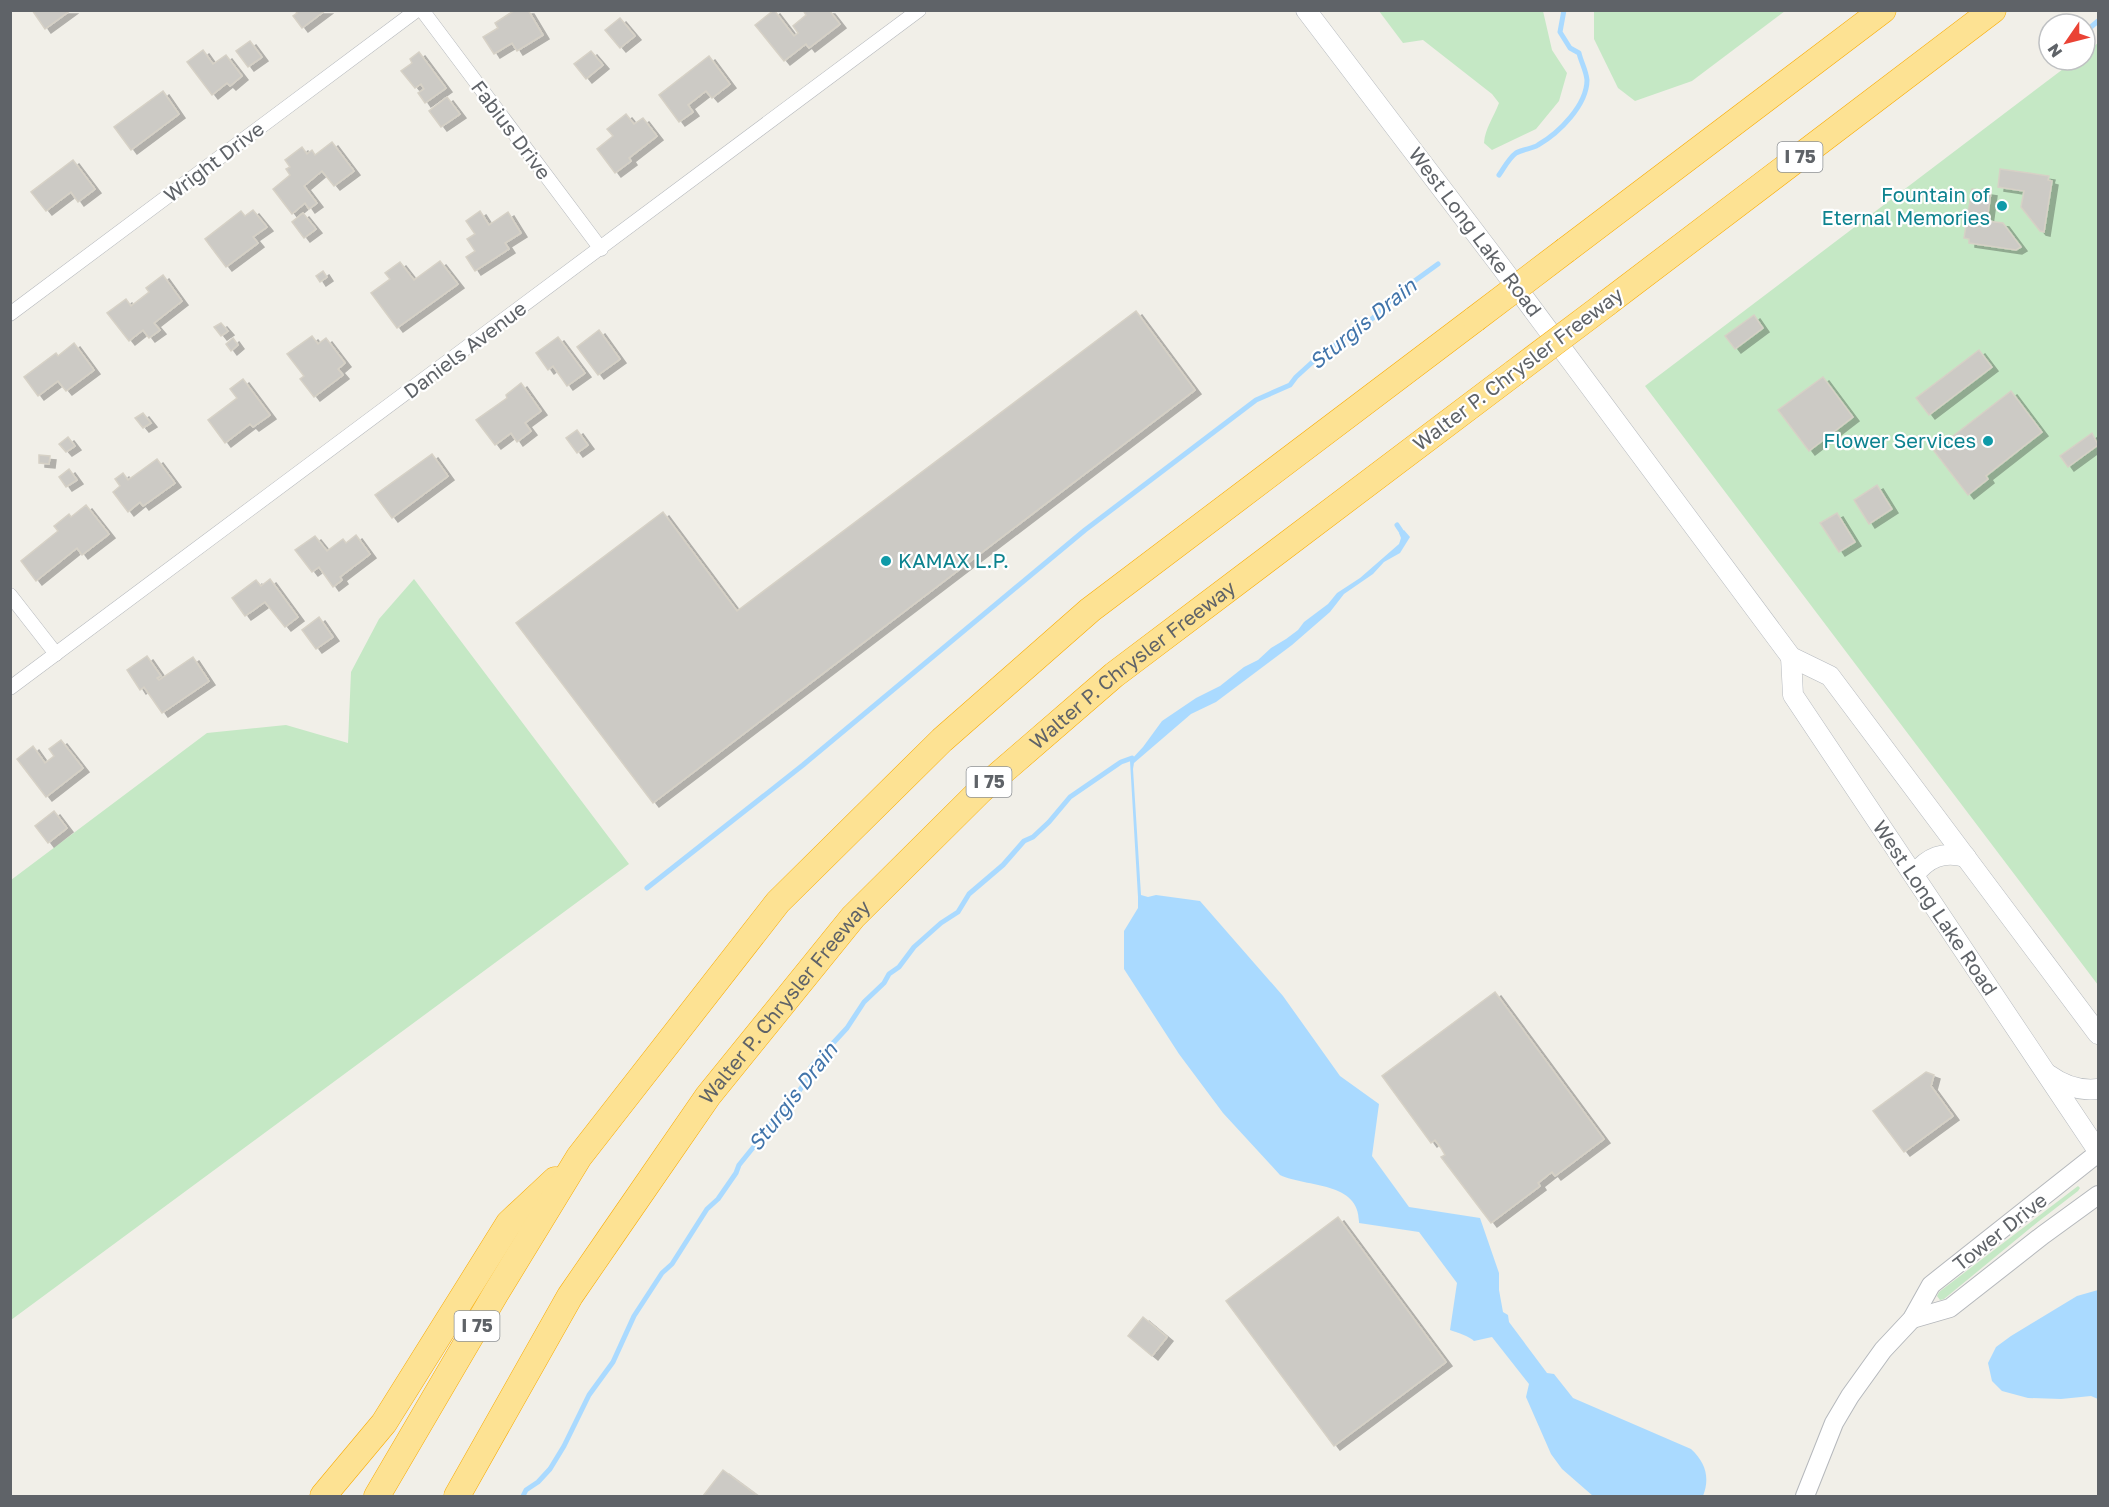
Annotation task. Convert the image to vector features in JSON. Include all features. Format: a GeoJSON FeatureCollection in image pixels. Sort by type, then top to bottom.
{"type":"FeatureCollection","features":[{"type":"Feature","properties":{"kind":"highway","name":"I 75"},"geometry":{"type":"LineString","coordinates":[[377,1497],[496,1293],[579,1157],[778,902],[942,740],[1090,610],[1882,10]]}},
{"type":"Feature","properties":{"kind":"highway","name":"Walter P. Chrysler Freeway"},"geometry":{"type":"LineString","coordinates":[[457,1497],[570,1296],[708,1096],[853,917],[981,790],[1114,675],[1993,10]]}},
{"type":"Feature","properties":{"kind":"highway"},"geometry":{"type":"LineString","coordinates":[[323,1497],[384,1423],[509,1223],[579,1157]]}},
{"type":"Feature","properties":{"kind":"main road","name":"West Long Lake Road"},"geometry":{"type":"LineString","coordinates":[[1306,10],[1499,264],[1791,657],[1830,676],[2098,1034]]}},
{"type":"Feature","properties":{"kind":"main road","name":"West Long Lake Road"},"geometry":{"type":"LineString","coordinates":[[1791,657],[1793,695],[2098,1152]]}},
{"type":"Feature","properties":{"kind":"main road"},"geometry":{"type":"LineString","coordinates":[[1914,875],[1931,858],[1942,854],[1966,857]]}},
{"type":"Feature","properties":{"kind":"main road"},"geometry":{"type":"LineString","coordinates":[[2044,1072],[2061,1083],[2078,1089],[2098,1089]]}},
{"type":"Feature","properties":{"kind":"street","name":"Wright Drive"},"geometry":{"type":"LineString","coordinates":[[10,314],[417,10]]}},
{"type":"Feature","properties":{"kind":"street","name":"Fabius Drive"},"geometry":{"type":"LineString","coordinates":[[422,10],[601,249]]}},
{"type":"Feature","properties":{"kind":"street","name":"Daniels Avenue"},"geometry":{"type":"LineString","coordinates":[[10,688],[919,10]]}},
{"type":"Feature","properties":{"kind":"street"},"geometry":{"type":"LineString","coordinates":[[10,595],[56,654]]}},
{"type":"Feature","properties":{"kind":"street","name":"Tower Drive"},"geometry":{"type":"LineString","coordinates":[[1804,1497],[1834,1423],[1850,1396],[1883,1350],[1912,1319],[1931,1286],[2098,1152]]}},
{"type":"Feature","properties":{"kind":"street","name":"Tower Drive"},"geometry":{"type":"LineString","coordinates":[[1912,1319],[1950,1308],[2098,1195]]}},
{"type":"Feature","properties":{"kind":"green space"},"geometry":{"type":"Polygon","coordinates":[[[1594,10],[1785,11],[1692,81],[1635,101],[1618,88],[1594,39],[1594,10]]]}},
{"type":"Feature","properties":{"kind":"green space"},"geometry":{"type":"Polygon","coordinates":[[[1379,11],[1543,11],[1552,50],[1567,73],[1559,101],[1536,129],[1492,150],[1484,143],[1488,127],[1499,103],[1492,94],[1423,40],[1403,43],[1379,11]]]}},
{"type":"Feature","properties":{"kind":"green space"},"geometry":{"type":"Polygon","coordinates":[[[2097,44],[2098,985],[1645,386],[2059,72],[2097,72],[2097,44]]]}},
{"type":"Feature","properties":{"kind":"green space"},"geometry":{"type":"Polygon","coordinates":[[[414,579],[629,864],[11,1320],[11,880],[207,733],[286,725],[348,743],[351,672],[379,619],[414,579]]]}},
{"type":"Feature","properties":{"kind":"green space"},"geometry":{"type":"Polygon","coordinates":[[[2078,1186],[2080,1188],[2078,1191],[1940,1300],[1937,1296],[1939,1292],[2078,1186]]]}},
{"type":"Feature","properties":{"kind":"water"},"geometry":{"type":"Polygon","coordinates":[[[1404,530],[1410,537],[1400,553],[1384,562],[1373,574],[1344,594],[1330,612],[1292,645],[1216,702],[1191,714],[1134,763],[1141,895],[1200,901],[1283,996],[1340,1076],[1379,1104],[1372,1156],[1409,1207],[1480,1218],[1499,1273],[1503,1312],[1508,1315],[1509,1322],[1547,1373],[1554,1374],[1573,1398],[1691,1449],[1705,1471],[1706,1483],[1703,1496],[1593,1496],[1562,1469],[1551,1454],[1526,1397],[1529,1384],[1492,1337],[1474,1341],[1450,1330],[1457,1283],[1419,1232],[1359,1223],[1357,1209],[1342,1193],[1280,1175],[1223,1113],[1179,1054],[1124,969],[1124,931],[1138,908],[1130,761],[1162,721],[1196,698],[1220,686],[1298,630],[1337,593],[1360,578],[1399,544],[1401,538],[1399,533],[1404,530]]]}},
{"type":"Feature","properties":{"kind":"water"},"geometry":{"type":"Polygon","coordinates":[[[2098,1290],[2098,1399],[2091,1396],[2061,1399],[2028,1398],[2002,1391],[1992,1381],[1988,1363],[1996,1347],[2077,1296],[2098,1290]]]}},
{"type":"Feature","properties":{"kind":"building"},"geometry":{"type":"Polygon","coordinates":[[[32,10],[71,10],[45,29],[32,10]]]}},
{"type":"Feature","properties":{"kind":"building"},"geometry":{"type":"Polygon","coordinates":[[[295,10],[326,10],[302,28],[293,16],[297,13],[295,10]]]}},
{"type":"Feature","properties":{"kind":"building"},"geometry":{"type":"Polygon","coordinates":[[[515,10],[528,10],[543,35],[517,51],[512,43],[494,54],[483,37],[498,28],[495,23],[515,10]]]}},
{"type":"Feature","properties":{"kind":"building"},"geometry":{"type":"Polygon","coordinates":[[[774,10],[794,36],[798,33],[793,26],[806,15],[803,10],[829,10],[840,24],[809,48],[806,44],[784,61],[755,25],[774,10]]]}},
{"type":"Feature","properties":{"kind":"building"},"geometry":{"type":"Polygon","coordinates":[[[620,18],[635,36],[620,48],[605,30],[620,18]]]}},
{"type":"Feature","properties":{"kind":"building"},"geometry":{"type":"Polygon","coordinates":[[[250,41],[262,57],[248,67],[236,51],[250,41]]]}},
{"type":"Feature","properties":{"kind":"building"},"geometry":{"type":"Polygon","coordinates":[[[203,50],[213,64],[226,55],[242,76],[230,86],[227,83],[212,95],[187,62],[203,50]]]}},
{"type":"Feature","properties":{"kind":"building"},"geometry":{"type":"Polygon","coordinates":[[[591,51],[603,65],[586,79],[574,64],[591,51]]]}},
{"type":"Feature","properties":{"kind":"building"},"geometry":{"type":"Polygon","coordinates":[[[419,52],[446,88],[425,103],[418,93],[424,89],[421,84],[415,88],[401,71],[412,63],[410,59],[419,52]]]}},
{"type":"Feature","properties":{"kind":"building"},"geometry":{"type":"Polygon","coordinates":[[[709,56],[730,84],[712,98],[706,91],[688,105],[693,112],[679,122],[659,95],[709,56]]]}},
{"type":"Feature","properties":{"kind":"building"},"geometry":{"type":"Polygon","coordinates":[[[163,91],[179,114],[131,150],[114,127],[163,91]]]}},
{"type":"Feature","properties":{"kind":"building"},"geometry":{"type":"Polygon","coordinates":[[[447,97],[460,114],[441,127],[429,111],[447,97]]]}},
{"type":"Feature","properties":{"kind":"building"},"geometry":{"type":"Polygon","coordinates":[[[626,114],[634,124],[643,118],[657,136],[629,158],[631,161],[615,173],[597,149],[613,136],[607,129],[626,114]]]}},
{"type":"Feature","properties":{"kind":"building"},"geometry":{"type":"Polygon","coordinates":[[[332,142],[354,171],[334,186],[322,171],[304,186],[317,203],[309,209],[305,203],[292,214],[273,189],[290,175],[286,169],[290,167],[285,160],[302,147],[307,154],[312,150],[315,155],[332,142]]]}},
{"type":"Feature","properties":{"kind":"building"},"geometry":{"type":"Polygon","coordinates":[[[73,160],[95,189],[78,202],[71,192],[46,211],[31,192],[73,160]]]}},
{"type":"Feature","properties":{"kind":"building"},"geometry":{"type":"Polygon","coordinates":[[[2000,169],[2049,176],[2048,180],[2052,181],[2044,232],[2040,231],[2021,207],[2024,191],[1998,187],[2000,169]]]}},
{"type":"Feature","properties":{"kind":"building"},"geometry":{"type":"Polygon","coordinates":[[[1972,189],[1991,192],[1987,221],[2003,223],[2021,247],[2016,250],[1969,243],[1969,239],[1964,238],[1972,189]]]}},
{"type":"Feature","properties":{"kind":"building"},"geometry":{"type":"Polygon","coordinates":[[[253,210],[267,227],[253,237],[258,243],[226,267],[205,239],[241,211],[245,216],[253,210]]]}},
{"type":"Feature","properties":{"kind":"building"},"geometry":{"type":"Polygon","coordinates":[[[480,211],[489,225],[508,212],[521,233],[505,243],[509,249],[475,271],[466,257],[475,251],[467,239],[475,234],[466,221],[480,211]]]}},
{"type":"Feature","properties":{"kind":"building"},"geometry":{"type":"Polygon","coordinates":[[[303,213],[316,229],[304,238],[292,222],[303,213]]]}},
{"type":"Feature","properties":{"kind":"building"},"geometry":{"type":"Polygon","coordinates":[[[440,261],[458,284],[397,328],[371,293],[390,279],[385,273],[400,262],[414,280],[440,261]]]}},
{"type":"Feature","properties":{"kind":"building"},"geometry":{"type":"Polygon","coordinates":[[[323,271],[327,277],[320,282],[316,276],[323,271]]]}},
{"type":"Feature","properties":{"kind":"building"},"geometry":{"type":"Polygon","coordinates":[[[163,275],[182,301],[154,323],[160,330],[149,338],[143,330],[129,341],[107,313],[126,299],[131,306],[149,292],[146,288],[163,275]]]}},
{"type":"Feature","properties":{"kind":"building","name":"KAMAX L.P."},"geometry":{"type":"Polygon","coordinates":[[[1136,311],[1195,390],[653,803],[516,623],[663,512],[737,611],[1136,311]]]}},
{"type":"Feature","properties":{"kind":"building"},"geometry":{"type":"Polygon","coordinates":[[[1754,315],[1763,328],[1735,349],[1725,336],[1754,315]]]}},
{"type":"Feature","properties":{"kind":"building"},"geometry":{"type":"Polygon","coordinates":[[[221,323],[228,331],[221,336],[214,327],[221,323]]]}},
{"type":"Feature","properties":{"kind":"building"},"geometry":{"type":"Polygon","coordinates":[[[599,330],[620,359],[598,375],[577,347],[599,330]]]}},
{"type":"Feature","properties":{"kind":"building"},"geometry":{"type":"Polygon","coordinates":[[[312,336],[318,344],[326,338],[345,363],[338,369],[343,375],[314,397],[300,379],[304,376],[287,354],[312,336]]]}},
{"type":"Feature","properties":{"kind":"building"},"geometry":{"type":"Polygon","coordinates":[[[558,337],[585,373],[567,386],[553,366],[548,370],[536,353],[558,337]]]}},
{"type":"Feature","properties":{"kind":"building"},"geometry":{"type":"Polygon","coordinates":[[[233,338],[238,345],[231,351],[226,344],[233,338]]]}},
{"type":"Feature","properties":{"kind":"building"},"geometry":{"type":"Polygon","coordinates":[[[74,343],[94,370],[66,391],[58,381],[38,396],[24,377],[56,353],[58,356],[74,343]]]}},
{"type":"Feature","properties":{"kind":"building"},"geometry":{"type":"Polygon","coordinates":[[[1979,350],[1992,367],[1929,415],[1916,398],[1979,350]]]}},
{"type":"Feature","properties":{"kind":"building"},"geometry":{"type":"Polygon","coordinates":[[[1823,377],[1853,417],[1809,451],[1778,410],[1823,377]]]}},
{"type":"Feature","properties":{"kind":"building"},"geometry":{"type":"Polygon","coordinates":[[[243,379],[270,415],[253,427],[250,424],[225,443],[208,420],[237,398],[230,389],[243,379]]]}},
{"type":"Feature","properties":{"kind":"building"},"geometry":{"type":"Polygon","coordinates":[[[521,383],[541,411],[525,423],[531,431],[517,442],[511,433],[495,445],[476,420],[507,398],[506,395],[521,383]]]}},
{"type":"Feature","properties":{"kind":"building","name":"Flower Services"},"geometry":{"type":"Polygon","coordinates":[[[2011,391],[2042,432],[1986,476],[1988,479],[1968,495],[1934,451],[2011,391]]]}},
{"type":"Feature","properties":{"kind":"building"},"geometry":{"type":"Polygon","coordinates":[[[143,413],[151,423],[143,428],[135,418],[143,413]]]}},
{"type":"Feature","properties":{"kind":"building"},"geometry":{"type":"Polygon","coordinates":[[[577,430],[588,445],[577,453],[566,438],[577,430]]]}},
{"type":"Feature","properties":{"kind":"building"},"geometry":{"type":"Polygon","coordinates":[[[2092,433],[2098,445],[2068,467],[2060,456],[2092,433]]]}},
{"type":"Feature","properties":{"kind":"building"},"geometry":{"type":"Polygon","coordinates":[[[68,437],[75,446],[66,452],[59,444],[68,437]]]}},
{"type":"Feature","properties":{"kind":"building"},"geometry":{"type":"Polygon","coordinates":[[[432,454],[448,476],[392,518],[375,495],[432,454]]]}},
{"type":"Feature","properties":{"kind":"building"},"geometry":{"type":"Polygon","coordinates":[[[39,455],[50,456],[49,464],[39,463],[39,455]]]}},
{"type":"Feature","properties":{"kind":"building"},"geometry":{"type":"Polygon","coordinates":[[[157,459],[175,483],[143,506],[140,502],[128,512],[113,492],[120,486],[115,479],[123,473],[128,480],[157,459]]]}},
{"type":"Feature","properties":{"kind":"building"},"geometry":{"type":"Polygon","coordinates":[[[69,469],[77,480],[66,487],[59,477],[69,469]]]}},
{"type":"Feature","properties":{"kind":"building"},"geometry":{"type":"Polygon","coordinates":[[[1877,485],[1892,509],[1869,524],[1854,500],[1877,485]]]}},
{"type":"Feature","properties":{"kind":"building"},"geometry":{"type":"Polygon","coordinates":[[[86,505],[109,534],[82,555],[77,548],[36,581],[21,561],[58,531],[54,526],[69,514],[71,517],[86,505]]]}},
{"type":"Feature","properties":{"kind":"building"},"geometry":{"type":"Polygon","coordinates":[[[1837,513],[1855,542],[1839,552],[1820,523],[1837,513]]]}},
{"type":"Feature","properties":{"kind":"building"},"geometry":{"type":"Polygon","coordinates":[[[356,535],[370,554],[340,577],[342,580],[333,587],[319,567],[312,572],[295,550],[315,536],[327,551],[343,539],[346,543],[356,535]]]}},
{"type":"Feature","properties":{"kind":"building"},"geometry":{"type":"Polygon","coordinates":[[[270,579],[298,617],[285,627],[265,602],[245,616],[232,598],[256,580],[261,586],[270,579]]]}},
{"type":"Feature","properties":{"kind":"building"},"geometry":{"type":"Polygon","coordinates":[[[319,617],[333,637],[316,649],[302,630],[319,617]]]}},
{"type":"Feature","properties":{"kind":"building"},"geometry":{"type":"Polygon","coordinates":[[[147,656],[161,676],[157,678],[159,680],[193,657],[209,681],[162,713],[144,687],[140,690],[127,670],[147,656]]]}},
{"type":"Feature","properties":{"kind":"building"},"geometry":{"type":"Polygon","coordinates":[[[61,740],[83,768],[46,797],[17,759],[33,746],[45,763],[54,756],[49,749],[61,740]]]}},
{"type":"Feature","properties":{"kind":"building"},"geometry":{"type":"Polygon","coordinates":[[[54,811],[67,828],[48,843],[35,826],[54,811]]]}},
{"type":"Feature","properties":{"kind":"building"},"geometry":{"type":"Polygon","coordinates":[[[1495,992],[1604,1139],[1555,1176],[1552,1172],[1538,1183],[1540,1186],[1491,1223],[1441,1157],[1445,1155],[1441,1148],[1435,1140],[1431,1143],[1382,1076],[1495,992]]]}},
{"type":"Feature","properties":{"kind":"building"},"geometry":{"type":"Polygon","coordinates":[[[1926,1072],[1934,1075],[1931,1086],[1953,1116],[1904,1152],[1873,1111],[1926,1072]]]}},
{"type":"Feature","properties":{"kind":"building"},"geometry":{"type":"Polygon","coordinates":[[[1338,1217],[1446,1362],[1334,1446],[1226,1301],[1338,1217]]]}},
{"type":"Feature","properties":{"kind":"building"},"geometry":{"type":"Polygon","coordinates":[[[1143,1317],[1167,1337],[1152,1356],[1128,1336],[1143,1317]]]}},
{"type":"Feature","properties":{"kind":"building"},"geometry":{"type":"Polygon","coordinates":[[[723,1470],[758,1496],[703,1496],[723,1470]]]}},
{"type":"Feature","properties":{"kind":"waterway","name":"Sturgis Drain"},"geometry":{"type":"LineString","coordinates":[[1499,175],[1516,153],[1536,146],[1563,126],[1577,108],[1586,89],[1587,80],[1579,53],[1570,48],[1560,32],[1564,10]]}},
{"type":"Feature","properties":{"kind":"waterway"},"geometry":{"type":"LineString","coordinates":[[647,888],[803,765],[1085,530],[1256,400],[1290,385],[1318,357],[1373,318],[1402,290],[1438,264]]}},
{"type":"Feature","properties":{"kind":"waterway","name":"Sturgis Drain"},"geometry":{"type":"LineString","coordinates":[[1397,525],[1401,531]]}},
{"type":"Feature","properties":{"kind":"waterway","name":"Sturgis Drain"},"geometry":{"type":"LineString","coordinates":[[523,1496],[526,1490],[538,1482],[550,1469],[589,1395],[613,1362],[634,1316],[662,1273],[672,1264],[707,1209],[718,1199],[739,1165],[766,1129],[786,1109],[807,1080],[811,1067],[847,1028],[864,1002],[884,983],[889,974],[899,967],[914,947],[941,923],[958,912],[969,894],[1003,865],[1024,841],[1033,837],[1049,822],[1070,797],[1121,762],[1132,758]]}},
{"type":"Feature","properties":{"kind":"place","name":"Fountain of Eternal Memories"},"geometry":{"type":"Point","coordinates":[2002,206]}},
{"type":"Feature","properties":{"kind":"place","name":"Flower Services"},"geometry":{"type":"Point","coordinates":[1988,441]}},
{"type":"Feature","properties":{"kind":"place","name":"KAMAX L.P."},"geometry":{"type":"Point","coordinates":[886,561]}}]}
